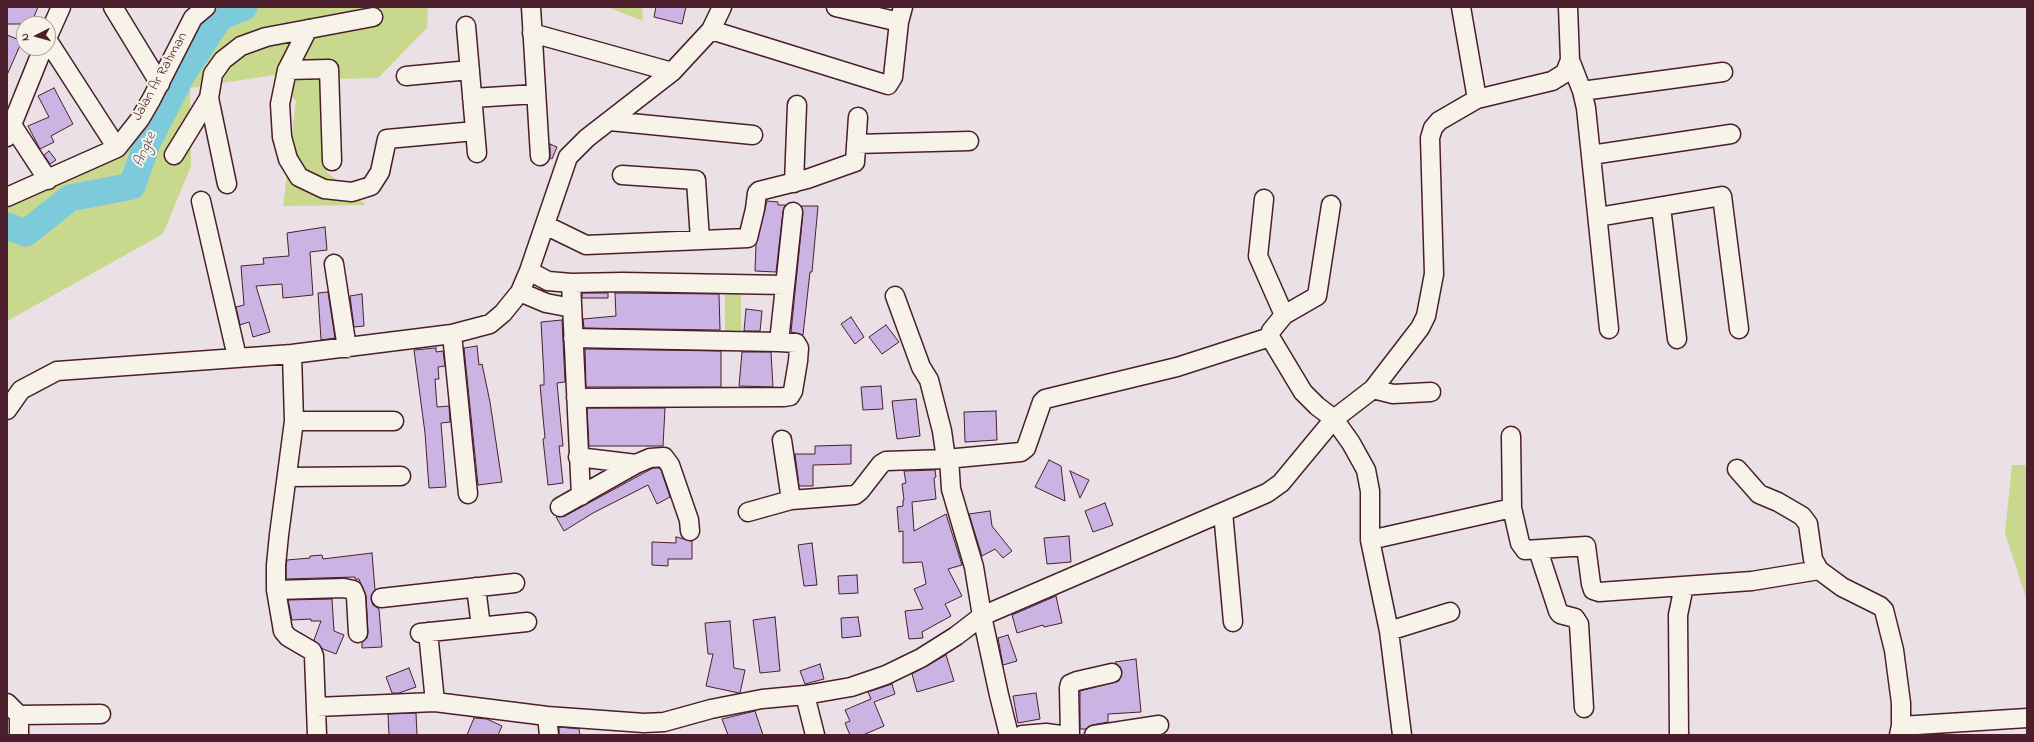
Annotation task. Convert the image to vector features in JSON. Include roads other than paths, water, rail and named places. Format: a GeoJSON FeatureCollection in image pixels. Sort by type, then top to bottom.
{"type":"FeatureCollection","features":[{"type":"Feature","properties":{"kind":"street"},"geometry":{"type":"LineString","coordinates":[[56,18],[61,7]]}},
{"type":"Feature","properties":{"kind":"street"},"geometry":{"type":"LineString","coordinates":[[112,7],[160,84]]}},
{"type":"Feature","properties":{"kind":"street"},"geometry":{"type":"LineString","coordinates":[[531,7],[540,156]]}},
{"type":"Feature","properties":{"kind":"street"},"geometry":{"type":"LineString","coordinates":[[7,410],[14,387],[57,371],[292,354],[452,334],[490,324],[503,313],[520,292],[529,271],[568,157],[576,148],[672,72],[711,30],[722,7]]}},
{"type":"Feature","properties":{"kind":"street"},"geometry":{"type":"LineString","coordinates":[[1461,7],[1477,99]]}},
{"type":"Feature","properties":{"kind":"street"},"geometry":{"type":"LineString","coordinates":[[1568,7],[1570,60],[1582,91],[1591,155],[1609,329]]}},
{"type":"Feature","properties":{"kind":"street"},"geometry":{"type":"LineString","coordinates":[[711,30],[888,85],[893,77],[901,14],[846,9]]}},
{"type":"Feature","properties":{"kind":"street","name":"Jalan Ar Rahman"},"geometry":{"type":"LineString","coordinates":[[7,197],[48,180],[116,148],[140,118],[160,84],[195,11]]}},
{"type":"Feature","properties":{"kind":"street"},"geometry":{"type":"LineString","coordinates":[[227,184],[209,98],[213,74],[223,60],[241,46],[266,37],[373,18]]}},
{"type":"Feature","properties":{"kind":"street"},"geometry":{"type":"LineString","coordinates":[[466,26],[477,153]]}},
{"type":"Feature","properties":{"kind":"street"},"geometry":{"type":"LineString","coordinates":[[308,29],[287,70],[280,104],[282,136],[288,159],[299,177],[324,189],[352,192],[371,186],[380,172],[387,139],[475,131]]}},
{"type":"Feature","properties":{"kind":"street"},"geometry":{"type":"LineString","coordinates":[[532,33],[672,72]]}},
{"type":"Feature","properties":{"kind":"street"},"geometry":{"type":"LineString","coordinates":[[56,54],[116,148]]}},
{"type":"Feature","properties":{"kind":"street"},"geometry":{"type":"LineString","coordinates":[[40,56],[9,131],[48,180]]}},
{"type":"Feature","properties":{"kind":"street"},"geometry":{"type":"LineString","coordinates":[[316,707],[435,702],[547,716],[644,723],[664,722],[711,709],[762,699],[805,695],[851,687],[886,675],[921,658],[956,636],[982,616],[1267,493],[1281,483],[1334,419],[1372,389],[1420,328],[1430,303],[1434,274],[1430,138],[1433,128],[1439,122],[1477,99],[1552,82],[1565,73],[1570,60]]}},
{"type":"Feature","properties":{"kind":"street"},"geometry":{"type":"LineString","coordinates":[[287,70],[329,69],[332,161]]}},
{"type":"Feature","properties":{"kind":"street"},"geometry":{"type":"LineString","coordinates":[[406,76],[470,70]]}},
{"type":"Feature","properties":{"kind":"street"},"geometry":{"type":"LineString","coordinates":[[1582,91],[1723,72]]}},
{"type":"Feature","properties":{"kind":"street"},"geometry":{"type":"LineString","coordinates":[[472,98],[536,94]]}},
{"type":"Feature","properties":{"kind":"street"},"geometry":{"type":"LineString","coordinates":[[174,155],[209,98]]}},
{"type":"Feature","properties":{"kind":"street"},"geometry":{"type":"LineString","coordinates":[[794,183],[797,105]]}},
{"type":"Feature","properties":{"kind":"street"},"geometry":{"type":"LineString","coordinates":[[545,224],[586,245],[748,238],[757,193],[762,189],[794,183],[855,162],[858,117]]}},
{"type":"Feature","properties":{"kind":"street"},"geometry":{"type":"LineString","coordinates":[[610,121],[753,135]]}},
{"type":"Feature","properties":{"kind":"street"},"geometry":{"type":"LineString","coordinates":[[1591,155],[1731,134]]}},
{"type":"Feature","properties":{"kind":"street"},"geometry":{"type":"LineString","coordinates":[[856,144],[969,141]]}},
{"type":"Feature","properties":{"kind":"street"},"geometry":{"type":"LineString","coordinates":[[622,175],[696,180],[700,240]]}},
{"type":"Feature","properties":{"kind":"street"},"geometry":{"type":"LineString","coordinates":[[1598,218],[1722,196],[1739,329]]}},
{"type":"Feature","properties":{"kind":"street"},"geometry":{"type":"LineString","coordinates":[[1264,199],[1258,256],[1284,315]]}},
{"type":"Feature","properties":{"kind":"street"},"geometry":{"type":"LineString","coordinates":[[201,201],[237,357]]}},
{"type":"Feature","properties":{"kind":"street"},"geometry":{"type":"LineString","coordinates":[[1331,205],[1317,296],[1284,315],[1271,331],[1270,337],[1303,392],[1317,406],[1334,419],[1351,443],[1366,470],[1370,491],[1370,540],[1389,631],[1402,735]]}},
{"type":"Feature","properties":{"kind":"street"},"geometry":{"type":"LineString","coordinates":[[1661,207],[1677,339]]}},
{"type":"Feature","properties":{"kind":"street"},"geometry":{"type":"LineString","coordinates":[[779,342],[793,212]]}},
{"type":"Feature","properties":{"kind":"street"},"geometry":{"type":"LineString","coordinates":[[334,264],[347,348]]}},
{"type":"Feature","properties":{"kind":"street"},"geometry":{"type":"LineString","coordinates":[[529,271],[548,281],[571,283],[638,282],[785,285]]}},
{"type":"Feature","properties":{"kind":"street"},"geometry":{"type":"LineString","coordinates":[[571,283],[581,496]]}},
{"type":"Feature","properties":{"kind":"street"},"geometry":{"type":"LineString","coordinates":[[520,292],[546,303],[572,308]]}},
{"type":"Feature","properties":{"kind":"street"},"geometry":{"type":"LineString","coordinates":[[895,296],[922,367],[929,380],[942,431],[951,489],[974,567],[982,616],[1009,735]]}},
{"type":"Feature","properties":{"kind":"street"},"geometry":{"type":"LineString","coordinates":[[452,334],[468,494]]}},
{"type":"Feature","properties":{"kind":"street"},"geometry":{"type":"LineString","coordinates":[[748,512],[791,500],[855,494],[860,491],[881,464],[886,461],[947,459],[1022,452],[1026,448],[1042,402],[1050,397],[1176,367],[1270,337]]}},
{"type":"Feature","properties":{"kind":"street"},"geometry":{"type":"LineString","coordinates":[[573,338],[779,342],[796,343],[799,348],[793,391],[790,396],[576,398]]}},
{"type":"Feature","properties":{"kind":"street"},"geometry":{"type":"LineString","coordinates":[[292,354],[294,421],[276,565],[276,590],[283,631],[288,637],[312,651],[314,656],[317,735]]}},
{"type":"Feature","properties":{"kind":"street"},"geometry":{"type":"LineString","coordinates":[[1372,389],[1393,394],[1431,392]]}},
{"type":"Feature","properties":{"kind":"street"},"geometry":{"type":"LineString","coordinates":[[294,421],[394,421]]}},
{"type":"Feature","properties":{"kind":"street"},"geometry":{"type":"LineString","coordinates":[[1511,436],[1512,508],[1522,548],[1525,550],[1538,550],[1586,546],[1591,584],[1594,590],[1599,592],[1752,581],[1819,570]]}},
{"type":"Feature","properties":{"kind":"street"},"geometry":{"type":"LineString","coordinates":[[782,440],[791,500]]}},
{"type":"Feature","properties":{"kind":"street"},"geometry":{"type":"LineString","coordinates":[[578,457],[636,464]]}},
{"type":"Feature","properties":{"kind":"street"},"geometry":{"type":"LineString","coordinates":[[560,508],[636,464],[658,457],[668,460],[684,506],[690,531]]}},
{"type":"Feature","properties":{"kind":"street"},"geometry":{"type":"LineString","coordinates":[[1737,468],[1759,494],[1778,502],[1802,516],[1808,524],[1813,559],[1819,570],[1842,587],[1880,606],[1884,610],[1894,650],[1901,703],[1900,730],[2027,718]]}},
{"type":"Feature","properties":{"kind":"street"},"geometry":{"type":"LineString","coordinates":[[288,477],[401,476]]}},
{"type":"Feature","properties":{"kind":"street"},"geometry":{"type":"LineString","coordinates":[[1370,540],[1512,508]]}},
{"type":"Feature","properties":{"kind":"street"},"geometry":{"type":"LineString","coordinates":[[1224,512],[1233,622]]}},
{"type":"Feature","properties":{"kind":"street"},"geometry":{"type":"LineString","coordinates":[[1538,550],[1558,611],[1560,614],[1575,618],[1579,624],[1584,708]]}},
{"type":"Feature","properties":{"kind":"street"},"geometry":{"type":"LineString","coordinates":[[382,598],[515,583]]}},
{"type":"Feature","properties":{"kind":"street"},"geometry":{"type":"LineString","coordinates":[[1679,735],[1678,615],[1684,586]]}},
{"type":"Feature","properties":{"kind":"street"},"geometry":{"type":"LineString","coordinates":[[276,590],[344,588],[353,590],[356,597],[358,633]]}},
{"type":"Feature","properties":{"kind":"street"},"geometry":{"type":"LineString","coordinates":[[476,588],[481,627]]}},
{"type":"Feature","properties":{"kind":"street"},"geometry":{"type":"LineString","coordinates":[[1389,631],[1450,612]]}},
{"type":"Feature","properties":{"kind":"street"},"geometry":{"type":"LineString","coordinates":[[435,702],[424,633],[527,622]]}},
{"type":"Feature","properties":{"kind":"street"},"geometry":{"type":"LineString","coordinates":[[1070,735],[1070,684],[1112,673]]}},
{"type":"Feature","properties":{"kind":"street"},"geometry":{"type":"LineString","coordinates":[[805,695],[815,735]]}},
{"type":"Feature","properties":{"kind":"street"},"geometry":{"type":"LineString","coordinates":[[20,735],[13,709],[102,714]]}},
{"type":"Feature","properties":{"kind":"street"},"geometry":{"type":"LineString","coordinates":[[547,716],[549,735]]}},
{"type":"Feature","properties":{"kind":"street"},"geometry":{"type":"LineString","coordinates":[[1094,735],[1159,725]]}},
{"type":"Feature","properties":{"kind":"street"},"geometry":{"type":"LineString","coordinates":[[1022,735],[1046,733],[1061,735]]}},
{"type":"Feature","properties":{"kind":"waterway","name":"Angke"},"geometry":{"type":"LineString","coordinates":[[7,226],[26,233],[70,198],[132,186],[148,141],[183,73],[220,17],[244,7]]}}]}
